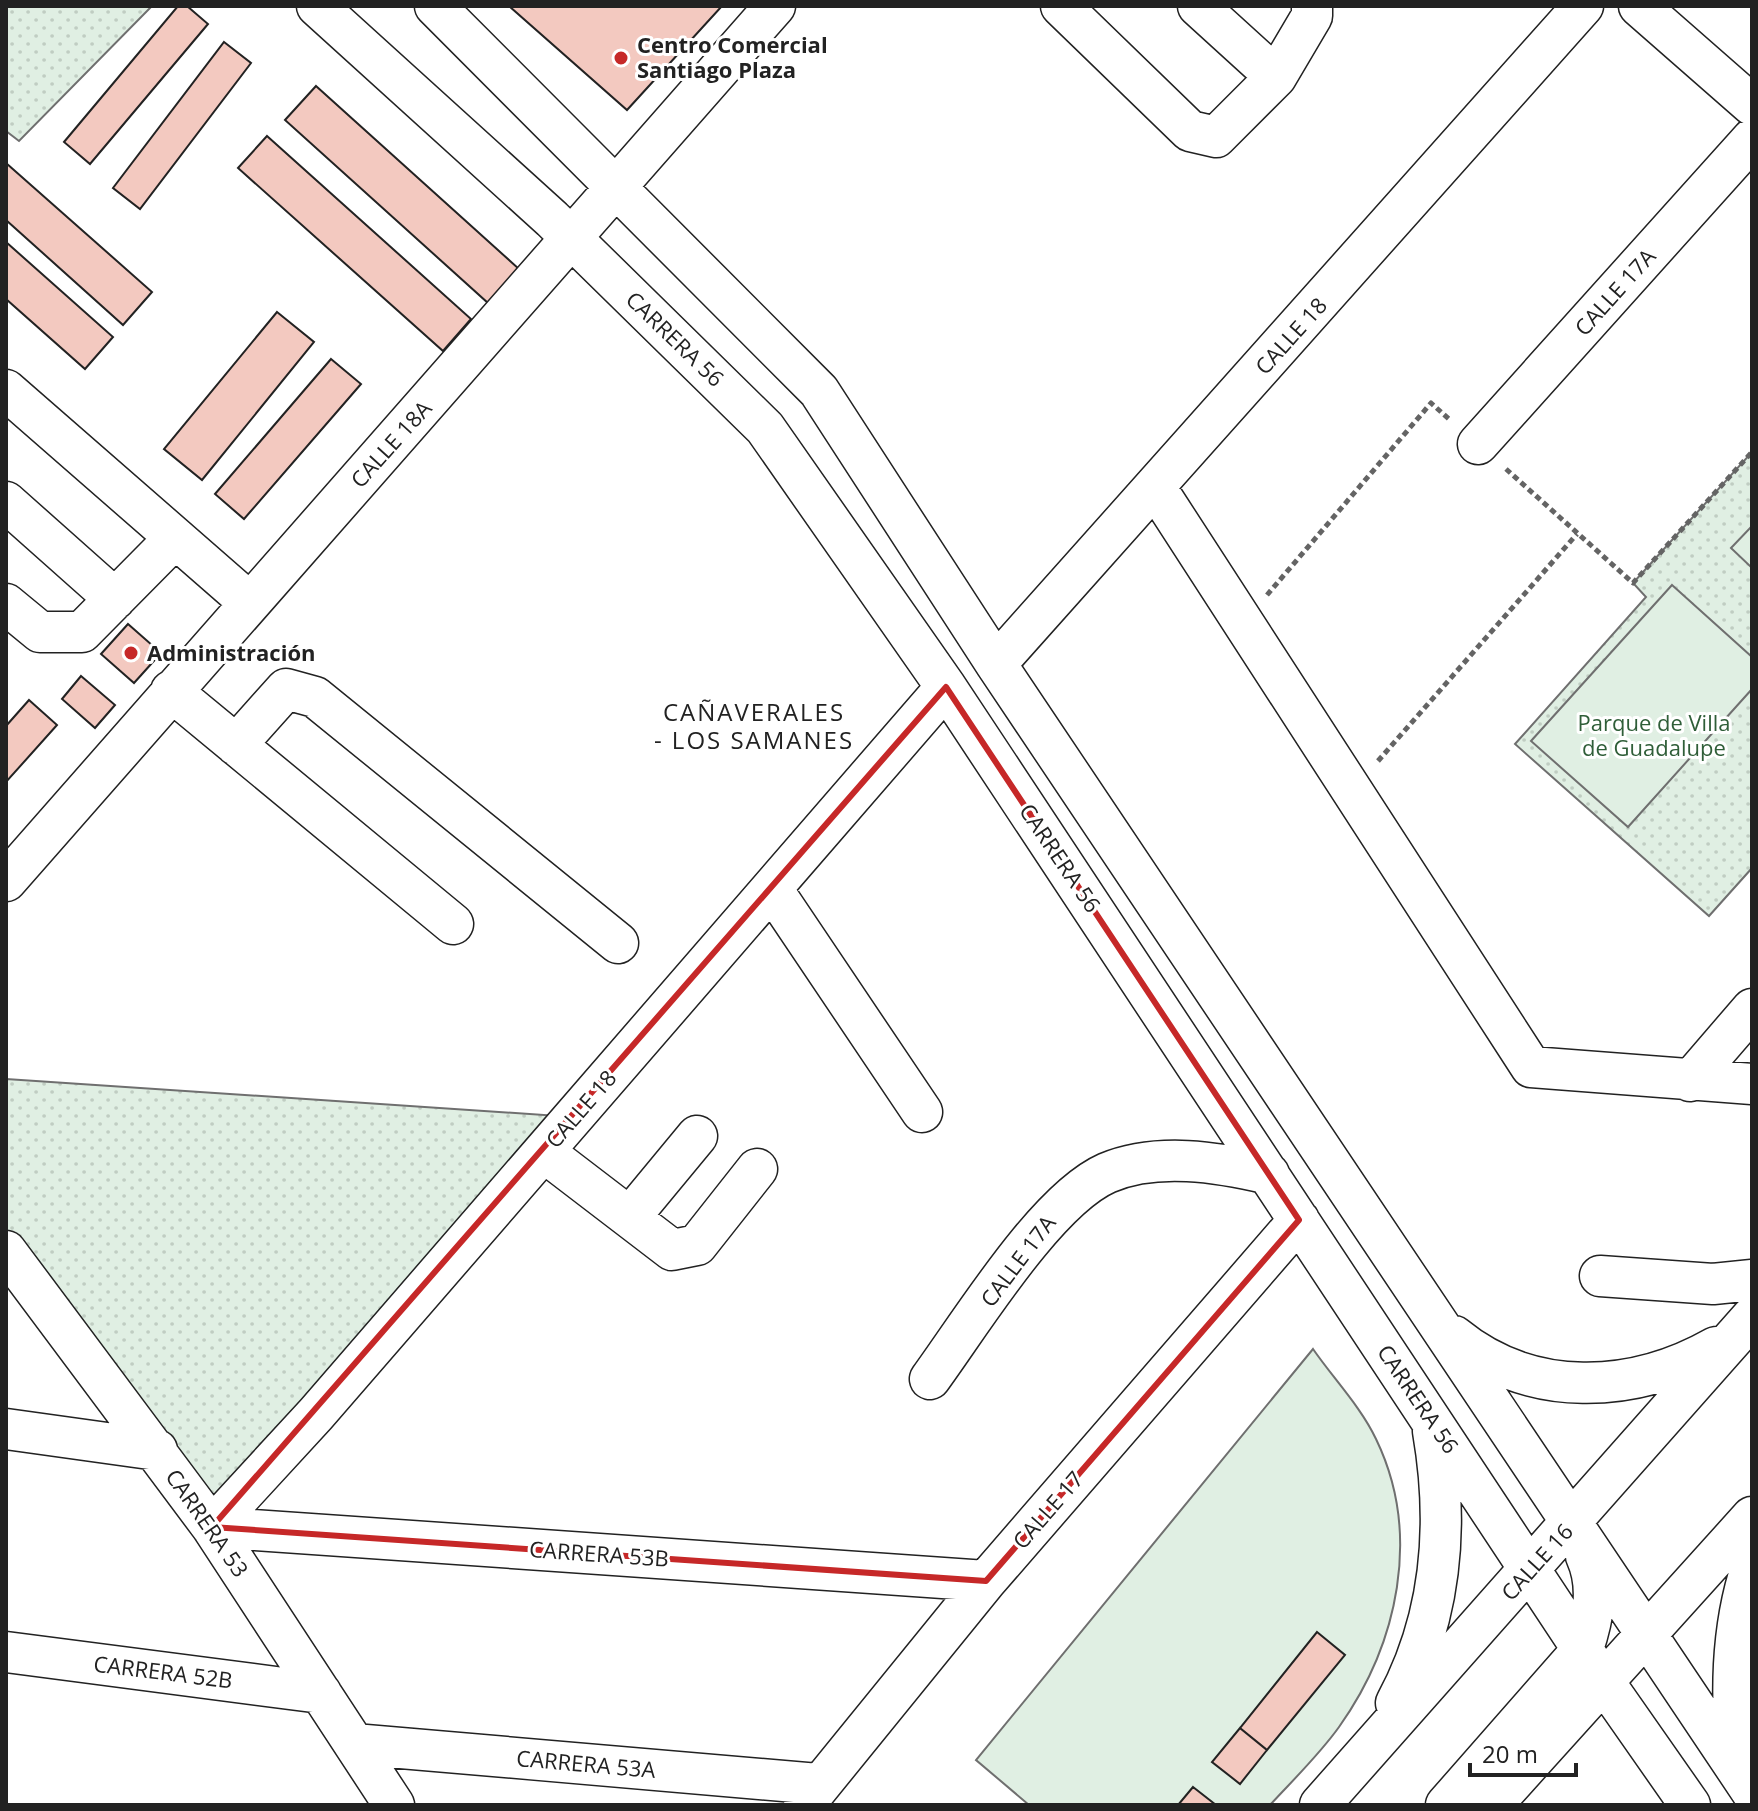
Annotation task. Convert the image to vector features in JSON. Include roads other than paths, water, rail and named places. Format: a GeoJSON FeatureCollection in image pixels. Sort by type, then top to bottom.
{"type":"FeatureCollection","features":[{"type":"Feature","properties":{"kind":"street","name":"CARRERA 56"},"geometry":{"type":"LineString","coordinates":[[317,6],[572,239],[765,428],[946,687],[1594,1666],[1690,1805]]}},
{"type":"Feature","properties":{"kind":"street"},"geometry":{"type":"LineString","coordinates":[[435,6],[819,391],[996,664],[1744,1782]]}},
{"type":"Feature","properties":{"kind":"street","name":"CALLE 18A"},"geometry":{"type":"LineString","coordinates":[[6,881],[775,6]]}},
{"type":"Feature","properties":{"kind":"street"},"geometry":{"type":"LineString","coordinates":[[1061,6],[1190,131],[1216,137],[1276,77],[1312,16],[1312,6]]}},
{"type":"Feature","properties":{"kind":"street"},"geometry":{"type":"LineString","coordinates":[[1198,6],[1276,77]]}},
{"type":"Feature","properties":{"kind":"street","name":"CALLE 18"},"geometry":{"type":"LineString","coordinates":[[996,664],[1583,6]]}},
{"type":"Feature","properties":{"kind":"street"},"geometry":{"type":"LineString","coordinates":[[1639,6],[1752,105]]}},
{"type":"Feature","properties":{"kind":"street","name":"CALLE 17A"},"geometry":{"type":"LineString","coordinates":[[1478,444],[1752,139]]}},
{"type":"Feature","properties":{"kind":"street"},"geometry":{"type":"LineString","coordinates":[[6,390],[250,603]]}},
{"type":"Feature","properties":{"kind":"street"},"geometry":{"type":"LineString","coordinates":[[1156,488],[1531,1067],[1752,1084]]}},
{"type":"Feature","properties":{"kind":"street"},"geometry":{"type":"LineString","coordinates":[[6,502],[115,599]]}},
{"type":"Feature","properties":{"kind":"street"},"geometry":{"type":"LineString","coordinates":[[6,604],[40,632],[82,632],[175,538]]}},
{"type":"Feature","properties":{"kind":"street","name":"CALLE 18"},"geometry":{"type":"LineString","coordinates":[[212,1527],[544,1152],[946,687]]}},
{"type":"Feature","properties":{"kind":"street"},"geometry":{"type":"LineString","coordinates":[[236,745],[286,689],[315,697],[618,943]]}},
{"type":"Feature","properties":{"kind":"street"},"geometry":{"type":"LineString","coordinates":[[171,691],[453,924]]}},
{"type":"Feature","properties":{"kind":"street"},"geometry":{"type":"LineString","coordinates":[[772,889],[922,1112]]}},
{"type":"Feature","properties":{"kind":"street"},"geometry":{"type":"LineString","coordinates":[[1690,1081],[1752,1009]]}},
{"type":"Feature","properties":{"kind":"street"},"geometry":{"type":"LineString","coordinates":[[1258,1157],[1295,1111]]}},
{"type":"Feature","properties":{"kind":"street"},"geometry":{"type":"LineString","coordinates":[[630,1217],[697,1136]]}},
{"type":"Feature","properties":{"kind":"street"},"geometry":{"type":"LineString","coordinates":[[544,1152],[672,1250],[697,1245],[757,1169]]}},
{"type":"Feature","properties":{"kind":"street","name":"CALLE 17A"},"geometry":{"type":"LineString","coordinates":[[930,1379],[1051,1215],[1106,1174],[1140,1163],[1219,1162],[1258,1157]]}},
{"type":"Feature","properties":{"kind":"street","name":"CALLE 17"},"geometry":{"type":"LineString","coordinates":[[811,1795],[986,1581],[1299,1220]]}},
{"type":"Feature","properties":{"kind":"street","name":"CARRERA 53"},"geometry":{"type":"LineString","coordinates":[[6,1251],[212,1527],[394,1805]]}},
{"type":"Feature","properties":{"kind":"street"},"geometry":{"type":"LineString","coordinates":[[1600,1276],[1713,1284],[1752,1280]]}},
{"type":"Feature","properties":{"kind":"street"},"geometry":{"type":"LineString","coordinates":[[1437,1323],[1487,1358],[1514,1370],[1543,1379],[1586,1384],[1633,1380],[1662,1373],[1716,1346],[1752,1316]]}},
{"type":"Feature","properties":{"kind":"street","name":"CALLE 16"},"geometry":{"type":"LineString","coordinates":[[1320,1805],[1752,1316]]}},
{"type":"Feature","properties":{"kind":"street"},"geometry":{"type":"LineString","coordinates":[[1362,1758],[1403,1690],[1430,1616],[1442,1524],[1431,1419]]}},
{"type":"Feature","properties":{"kind":"street"},"geometry":{"type":"LineString","coordinates":[[6,1429],[157,1450]]}},
{"type":"Feature","properties":{"kind":"street"},"geometry":{"type":"LineString","coordinates":[[1446,1805],[1594,1666],[1646,1636],[1752,1517]]}},
{"type":"Feature","properties":{"kind":"street"},"geometry":{"type":"LineString","coordinates":[[1492,1805],[1594,1666],[1591,1568],[1570,1524]]}},
{"type":"Feature","properties":{"kind":"street","name":"CARRERA 53B"},"geometry":{"type":"LineString","coordinates":[[212,1527],[986,1581]]}},
{"type":"Feature","properties":{"kind":"street"},"geometry":{"type":"LineString","coordinates":[[1744,1782],[1732,1676],[1737,1629],[1752,1565]]}},
{"type":"Feature","properties":{"kind":"street","name":"CARRERA 52B"},"geometry":{"type":"LineString","coordinates":[[6,1652],[321,1693]]}},
{"type":"Feature","properties":{"kind":"street","name":"CARRERA 53A"},"geometry":{"type":"LineString","coordinates":[[354,1744],[811,1795]]}},
{"type":"Feature","properties":{"kind":"place","name":"Centro Comercial Santiago Plaza"},"geometry":{"type":"Point","coordinates":[621,58]}},
{"type":"Feature","properties":{"kind":"place","name":"Administración"},"geometry":{"type":"Point","coordinates":[131,653]}},
{"type":"Feature","properties":{"kind":"district","name":"CAÑAVERALES - LOS SAMANES"},"geometry":{"type":"Point","coordinates":[754,727]}},
{"type":"Feature","properties":{"kind":"park label","name":"Parque de Villa de Guadalupe"},"geometry":{"type":"Point","coordinates":[1654,736]}}]}
